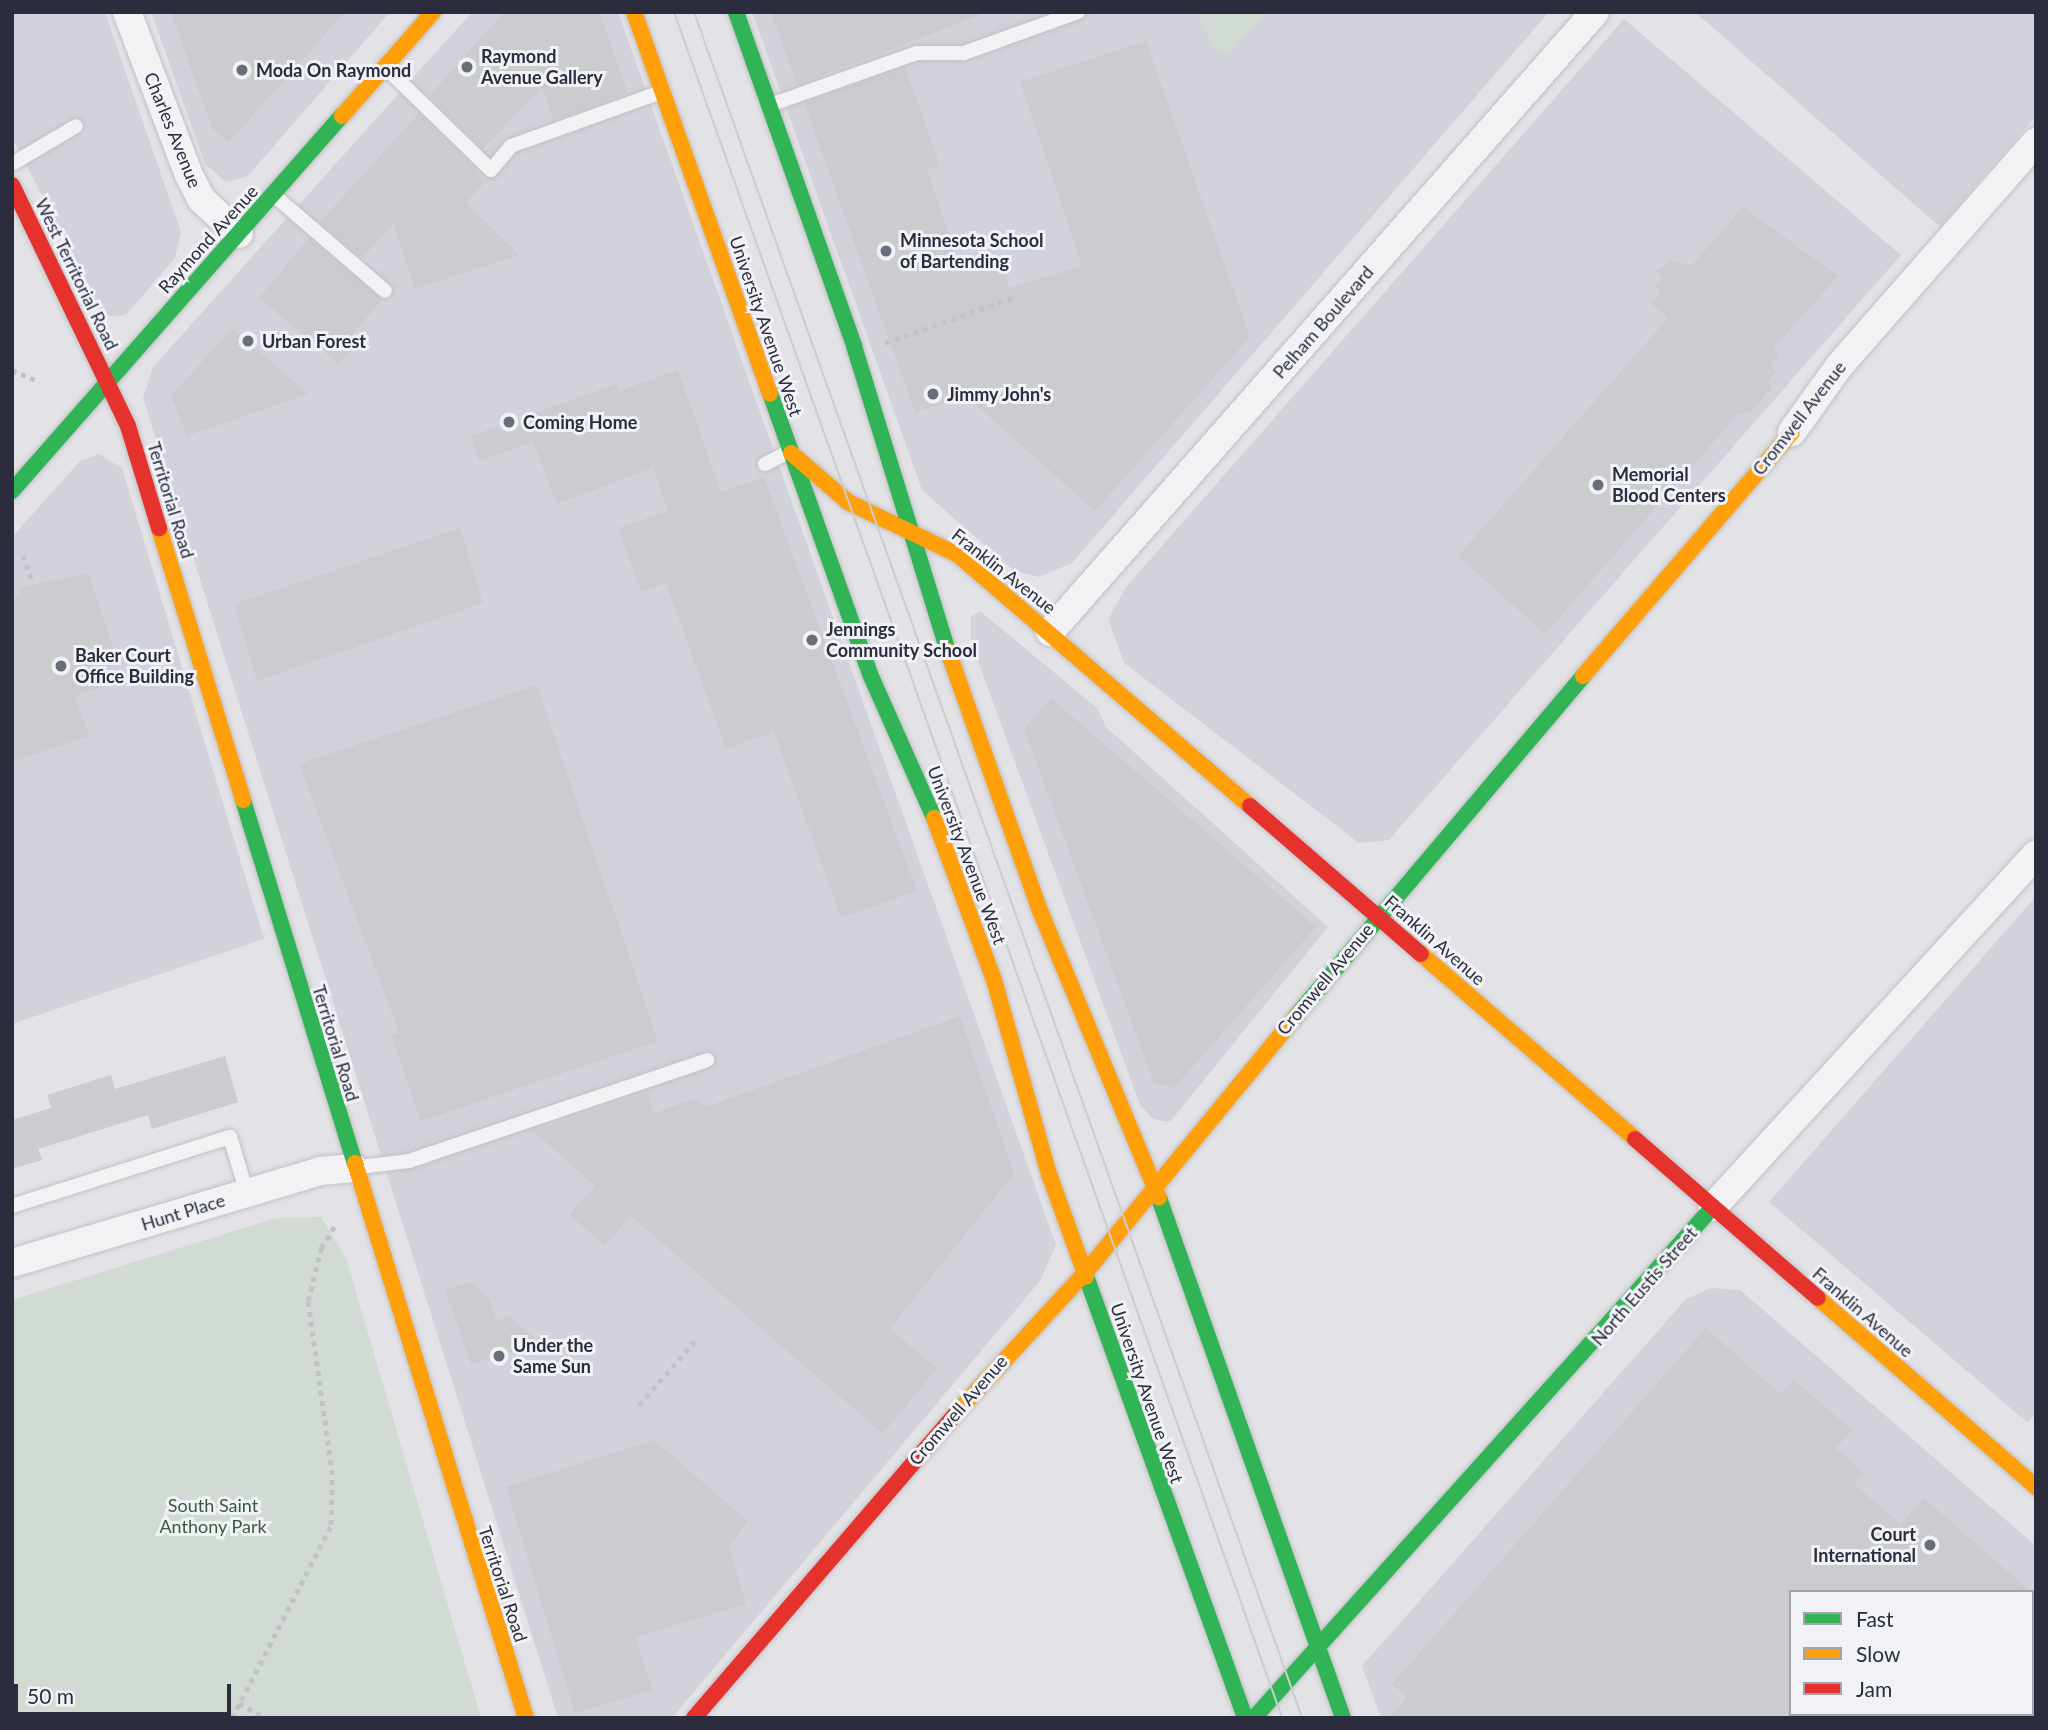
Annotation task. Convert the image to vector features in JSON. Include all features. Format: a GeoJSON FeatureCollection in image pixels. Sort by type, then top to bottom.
{"type":"FeatureCollection","features":[{"type":"Feature","properties":{"kind":"main road","name":"Raymond Avenue"},"geometry":{"type":"LineString","coordinates":[[12,491],[433,12]]}},
{"type":"Feature","properties":{"kind":"main road","name":"University Avenue West"},"geometry":{"type":"LineString","coordinates":[[634,12],[870,674],[966,902],[1085,1273],[1196,1590],[1245,1718]]}},
{"type":"Feature","properties":{"kind":"main road"},"geometry":{"type":"LineString","coordinates":[[736,12],[770,105],[912,530],[946,648],[1041,913],[1191,1284],[1343,1718]]}},
{"type":"Feature","properties":{"kind":"main road","name":"West Territorial Road"},"geometry":{"type":"LineString","coordinates":[[12,185],[107,380]]}},
{"type":"Feature","properties":{"kind":"main road","name":"Territorial Road"},"geometry":{"type":"LineString","coordinates":[[107,380],[128,426],[354,1168],[526,1718]]}},
{"type":"Feature","properties":{"kind":"main road","name":"Cromwell Avenue"},"geometry":{"type":"LineString","coordinates":[[694,1718],[1026,1332],[1085,1273],[1378,916],[1792,432]]}},
{"type":"Feature","properties":{"kind":"main road","name":"Franklin Avenue"},"geometry":{"type":"LineString","coordinates":[[790,452],[848,502],[912,530],[958,555],[2036,1487]]}},
{"type":"Feature","properties":{"kind":"main road","name":"North Eustis Street"},"geometry":{"type":"LineString","coordinates":[[1254,1718],[1319,1651],[1713,1207]]}},
{"type":"Feature","properties":{"kind":"street","name":"Charles Avenue"},"geometry":{"type":"LineString","coordinates":[[127,12],[189,175],[202,200],[239,234]]}},
{"type":"Feature","properties":{"kind":"street","name":"Pelham Boulevard"},"geometry":{"type":"LineString","coordinates":[[1050,632],[1595,12]]}},
{"type":"Feature","properties":{"kind":"street","name":"Cromwell Avenue"},"geometry":{"type":"LineString","coordinates":[[1792,432],[1840,365],[2036,142]]}},
{"type":"Feature","properties":{"kind":"street","name":"North Eustis Street"},"geometry":{"type":"LineString","coordinates":[[1713,1207],[2036,855]]}},
{"type":"Feature","properties":{"kind":"street","name":"Hunt Place"},"geometry":{"type":"LineString","coordinates":[[12,1263],[247,1193],[354,1168]]}},
{"type":"Feature","properties":{"kind":"lane"},"geometry":{"type":"LineString","coordinates":[[770,105],[917,53],[964,54],[1078,12]]}},
{"type":"Feature","properties":{"kind":"lane"},"geometry":{"type":"LineString","coordinates":[[385,66],[491,170],[511,146],[663,92]]}},
{"type":"Feature","properties":{"kind":"lane"},"geometry":{"type":"LineString","coordinates":[[12,164],[76,126]]}},
{"type":"Feature","properties":{"kind":"lane"},"geometry":{"type":"LineString","coordinates":[[273,194],[385,291]]}},
{"type":"Feature","properties":{"kind":"lane"},"geometry":{"type":"LineString","coordinates":[[765,464],[790,452]]}},
{"type":"Feature","properties":{"kind":"lane"},"geometry":{"type":"LineString","coordinates":[[354,1168],[409,1161],[708,1060]]}},
{"type":"Feature","properties":{"kind":"lane"},"geometry":{"type":"LineString","coordinates":[[12,1206],[230,1137],[247,1193]]}},
{"type":"Feature","properties":{"kind":"path"},"geometry":{"type":"LineString","coordinates":[[881,344],[1012,298]]}},
{"type":"Feature","properties":{"kind":"path"},"geometry":{"type":"LineString","coordinates":[[12,370],[40,382]]}},
{"type":"Feature","properties":{"kind":"path"},"geometry":{"type":"LineString","coordinates":[[23,555],[33,583]]}},
{"type":"Feature","properties":{"kind":"path"},"geometry":{"type":"LineString","coordinates":[[232,1718],[331,1525],[332,1475],[308,1301],[321,1248],[336,1224]]}},
{"type":"Feature","properties":{"kind":"path"},"geometry":{"type":"LineString","coordinates":[[639,1405],[695,1341]]}},
{"type":"Feature","properties":{"kind":"path"},"geometry":{"type":"LineString","coordinates":[[239,1703],[265,1718]]}},
{"type":"Feature","properties":{"kind":"shaded area"},"geometry":{"type":"Polygon","coordinates":[[[12,12],[105,12],[181,232],[175,258],[126,315],[111,317],[89,304],[91,289],[12,138],[12,12]]]}},
{"type":"Feature","properties":{"kind":"shaded area"},"geometry":{"type":"Polygon","coordinates":[[[151,12],[390,12],[248,176],[226,182],[205,164],[151,12]]]}},
{"type":"Feature","properties":{"kind":"shaded area"},"geometry":{"type":"Polygon","coordinates":[[[472,12],[618,12],[1056,1245],[1040,1281],[672,1718],[558,1718],[143,398],[153,367],[472,12]]]}},
{"type":"Feature","properties":{"kind":"shaded area"},"geometry":{"type":"Polygon","coordinates":[[[752,12],[1549,12],[1072,563],[1039,577],[1014,571],[922,490],[752,12]]]}},
{"type":"Feature","properties":{"kind":"shaded area"},"geometry":{"type":"Polygon","coordinates":[[[1695,12],[2036,12],[2036,116],[1940,227],[1695,12]]]}},
{"type":"Feature","properties":{"kind":"shaded area"},"geometry":{"type":"Polygon","coordinates":[[[1624,19],[1901,255],[1389,840],[1359,843],[1124,663],[1108,619],[1126,587],[1624,19]]]}},
{"type":"Feature","properties":{"kind":"shaded area"},"geometry":{"type":"Polygon","coordinates":[[[99,454],[122,468],[264,939],[12,1024],[12,537],[80,461],[99,454]]]}},
{"type":"Feature","properties":{"kind":"shaded area"},"geometry":{"type":"Polygon","coordinates":[[[980,611],[1097,708],[1106,727],[1328,927],[1170,1122],[1153,1119],[1140,1105],[971,642],[971,617],[980,611]]]}},
{"type":"Feature","properties":{"kind":"shaded area"},"geometry":{"type":"Polygon","coordinates":[[[2036,896],[2036,1413],[2028,1423],[1769,1202],[2036,896]]]}},
{"type":"Feature","properties":{"kind":"shaded area"},"geometry":{"type":"Polygon","coordinates":[[[1711,1288],[1740,1290],[2036,1546],[2036,1718],[1381,1718],[1362,1666],[1686,1299],[1711,1288]]]}},
{"type":"Feature","properties":{"kind":"green space"},"geometry":{"type":"Polygon","coordinates":[[[1197,12],[1268,12],[1232,52],[1213,49],[1197,12]]]}},
{"type":"Feature","properties":{"kind":"green space","name":"South Saint Anthony Park"},"geometry":{"type":"Polygon","coordinates":[[[321,1217],[346,1258],[481,1718],[12,1718],[12,1300],[276,1218],[321,1217]]]}},
{"type":"Feature","properties":{"kind":"building","name":"Moda On Raymond"},"geometry":{"type":"Polygon","coordinates":[[[171,12],[345,12],[229,142],[212,128],[171,12]]]}},
{"type":"Feature","properties":{"kind":"building"},"geometry":{"type":"Polygon","coordinates":[[[504,12],[599,12],[628,93],[554,120],[542,87],[483,149],[429,96],[504,12]]]}},
{"type":"Feature","properties":{"kind":"building"},"geometry":{"type":"Polygon","coordinates":[[[771,12],[979,12],[980,15],[797,85],[771,12]]]}},
{"type":"Feature","properties":{"kind":"building"},"geometry":{"type":"Polygon","coordinates":[[[1146,41],[1250,337],[1095,511],[966,396],[915,412],[804,103],[905,67],[940,165],[927,170],[962,272],[1000,256],[1009,288],[1082,266],[1020,82],[1146,41]]]}},
{"type":"Feature","properties":{"kind":"building"},"geometry":{"type":"Polygon","coordinates":[[[419,113],[470,163],[484,183],[466,203],[519,255],[415,289],[393,224],[362,258],[320,222],[419,113]]]}},
{"type":"Feature","properties":{"kind":"building","name":"Memorial Blood Centers"},"geometry":{"type":"Polygon","coordinates":[[[1743,207],[1838,276],[1773,349],[1779,355],[1770,365],[1776,372],[1767,381],[1772,387],[1752,411],[1738,414],[1545,634],[1458,556],[1668,318],[1651,303],[1661,291],[1655,287],[1663,277],[1656,271],[1671,261],[1692,265],[1743,207]]]}},
{"type":"Feature","properties":{"kind":"building"},"geometry":{"type":"Polygon","coordinates":[[[309,238],[382,300],[350,337],[357,343],[339,364],[259,298],[309,238]]]}},
{"type":"Feature","properties":{"kind":"building"},"geometry":{"type":"Polygon","coordinates":[[[232,328],[308,394],[187,436],[171,396],[232,328]]]}},
{"type":"Feature","properties":{"kind":"building"},"geometry":{"type":"Polygon","coordinates":[[[678,370],[721,492],[764,477],[917,891],[841,918],[774,732],[726,749],[666,583],[641,592],[618,528],[668,511],[653,468],[557,504],[533,442],[479,461],[471,436],[616,384],[619,391],[678,370]]]}},
{"type":"Feature","properties":{"kind":"building"},"geometry":{"type":"Polygon","coordinates":[[[460,528],[483,603],[257,681],[234,604],[460,528]]]}},
{"type":"Feature","properties":{"kind":"building","name":"Baker Court Office Building"},"geometry":{"type":"Polygon","coordinates":[[[88,573],[118,663],[101,669],[107,685],[75,696],[89,736],[12,762],[12,599],[21,596],[19,588],[88,573]]]}},
{"type":"Feature","properties":{"kind":"building"},"geometry":{"type":"Polygon","coordinates":[[[537,685],[658,1041],[421,1121],[391,1035],[399,1032],[299,764],[537,685]]]}},
{"type":"Feature","properties":{"kind":"building"},"geometry":{"type":"Polygon","coordinates":[[[1051,698],[1316,927],[1174,1088],[1154,1083],[1024,729],[1051,698]]]}},
{"type":"Feature","properties":{"kind":"building"},"geometry":{"type":"Polygon","coordinates":[[[960,1016],[1014,1174],[890,1329],[937,1368],[883,1434],[631,1216],[605,1245],[569,1215],[595,1186],[533,1131],[647,1092],[654,1113],[694,1099],[708,1106],[960,1016]]]}},
{"type":"Feature","properties":{"kind":"building"},"geometry":{"type":"Polygon","coordinates":[[[225,1056],[238,1102],[152,1129],[148,1115],[38,1149],[42,1160],[12,1169],[12,1120],[51,1108],[47,1095],[111,1075],[115,1089],[225,1056]]]}},
{"type":"Feature","properties":{"kind":"building"},"geometry":{"type":"Polygon","coordinates":[[[470,1282],[489,1298],[496,1321],[509,1316],[541,1343],[471,1364],[445,1290],[470,1282]]]}},
{"type":"Feature","properties":{"kind":"building"},"geometry":{"type":"Polygon","coordinates":[[[1706,1328],[1780,1394],[1794,1380],[1852,1430],[1836,1448],[1864,1473],[1854,1484],[1901,1524],[1924,1498],[2029,1590],[1789,1590],[1791,1718],[1389,1718],[1407,1697],[1392,1684],[1706,1328]]]}},
{"type":"Feature","properties":{"kind":"building"},"geometry":{"type":"Polygon","coordinates":[[[654,1440],[748,1521],[729,1546],[746,1604],[636,1637],[652,1690],[575,1713],[506,1487],[654,1440]]]}},
{"type":"Feature","properties":{"kind":"tram line"},"geometry":{"type":"LineString","coordinates":[[674,12],[1282,1718]]}},
{"type":"Feature","properties":{"kind":"tram line"},"geometry":{"type":"LineString","coordinates":[[694,12],[1302,1718]]}},
{"type":"Feature","properties":{"kind":"traffic: fast"},"geometry":{"type":"LineString","coordinates":[[736,12],[854,346],[948,651]]}},
{"type":"Feature","properties":{"kind":"traffic: fast"},"geometry":{"type":"LineString","coordinates":[[12,491],[342,116]]}},
{"type":"Feature","properties":{"kind":"traffic: fast"},"geometry":{"type":"LineString","coordinates":[[770,393],[870,674],[934,818]]}},
{"type":"Feature","properties":{"kind":"traffic: fast"},"geometry":{"type":"LineString","coordinates":[[1296,1016],[1583,676]]}},
{"type":"Feature","properties":{"kind":"traffic: fast"},"geometry":{"type":"LineString","coordinates":[[243,800],[355,1163]]}},
{"type":"Feature","properties":{"kind":"traffic: fast"},"geometry":{"type":"LineString","coordinates":[[1159,1198],[1343,1718]]}},
{"type":"Feature","properties":{"kind":"traffic: fast"},"geometry":{"type":"LineString","coordinates":[[1254,1718],[1713,1207]]}},
{"type":"Feature","properties":{"kind":"traffic: fast"},"geometry":{"type":"LineString","coordinates":[[1086,1276],[1245,1718]]}},
{"type":"Feature","properties":{"kind":"traffic: slow"},"geometry":{"type":"LineString","coordinates":[[342,116],[433,12]]}},
{"type":"Feature","properties":{"kind":"traffic: slow"},"geometry":{"type":"LineString","coordinates":[[634,12],[770,393]]}},
{"type":"Feature","properties":{"kind":"traffic: slow"},"geometry":{"type":"LineString","coordinates":[[1583,676],[1792,432]]}},
{"type":"Feature","properties":{"kind":"traffic: slow"},"geometry":{"type":"LineString","coordinates":[[791,453],[848,502],[958,555],[1250,806]]}},
{"type":"Feature","properties":{"kind":"traffic: slow"},"geometry":{"type":"LineString","coordinates":[[159,528],[243,800]]}},
{"type":"Feature","properties":{"kind":"traffic: slow"},"geometry":{"type":"LineString","coordinates":[[948,651],[1041,913],[1159,1198]]}},
{"type":"Feature","properties":{"kind":"traffic: slow"},"geometry":{"type":"LineString","coordinates":[[934,818],[994,980],[1049,1174],[1086,1276]]}},
{"type":"Feature","properties":{"kind":"traffic: slow"},"geometry":{"type":"LineString","coordinates":[[1421,954],[1635,1139]]}},
{"type":"Feature","properties":{"kind":"traffic: slow"},"geometry":{"type":"LineString","coordinates":[[957,1412],[1085,1273],[1296,1016]]}},
{"type":"Feature","properties":{"kind":"traffic: slow"},"geometry":{"type":"LineString","coordinates":[[355,1163],[526,1718]]}},
{"type":"Feature","properties":{"kind":"traffic: slow"},"geometry":{"type":"LineString","coordinates":[[1818,1298],[2036,1487]]}},
{"type":"Feature","properties":{"kind":"traffic: jam"},"geometry":{"type":"LineString","coordinates":[[12,185],[128,426],[159,528]]}},
{"type":"Feature","properties":{"kind":"traffic: jam"},"geometry":{"type":"LineString","coordinates":[[1250,806],[1421,954]]}},
{"type":"Feature","properties":{"kind":"traffic: jam"},"geometry":{"type":"LineString","coordinates":[[1635,1139],[1818,1298]]}},
{"type":"Feature","properties":{"kind":"traffic: jam"},"geometry":{"type":"LineString","coordinates":[[694,1718],[957,1412]]}},
{"type":"Feature","properties":{"kind":"place","name":"Raymond Avenue Gallery"},"geometry":{"type":"Point","coordinates":[467,67]}},
{"type":"Feature","properties":{"kind":"place","name":"Moda On Raymond"},"geometry":{"type":"Point","coordinates":[242,70]}},
{"type":"Feature","properties":{"kind":"place","name":"Minnesota School of Bartending"},"geometry":{"type":"Point","coordinates":[886,251]}},
{"type":"Feature","properties":{"kind":"place","name":"Urban Forest"},"geometry":{"type":"Point","coordinates":[248,341]}},
{"type":"Feature","properties":{"kind":"place","name":"Jimmy John's"},"geometry":{"type":"Point","coordinates":[933,394]}},
{"type":"Feature","properties":{"kind":"place","name":"Coming Home"},"geometry":{"type":"Point","coordinates":[509,422]}},
{"type":"Feature","properties":{"kind":"place","name":"Memorial Blood Centers"},"geometry":{"type":"Point","coordinates":[1598,485]}},
{"type":"Feature","properties":{"kind":"place","name":"Jennings Community School"},"geometry":{"type":"Point","coordinates":[812,640]}},
{"type":"Feature","properties":{"kind":"place","name":"Baker Court Office Building"},"geometry":{"type":"Point","coordinates":[61,666]}},
{"type":"Feature","properties":{"kind":"place","name":"Under the Same Sun"},"geometry":{"type":"Point","coordinates":[499,1356]}},
{"type":"Feature","properties":{"kind":"place","name":"Court International"},"geometry":{"type":"Point","coordinates":[1930,1545]}}]}
